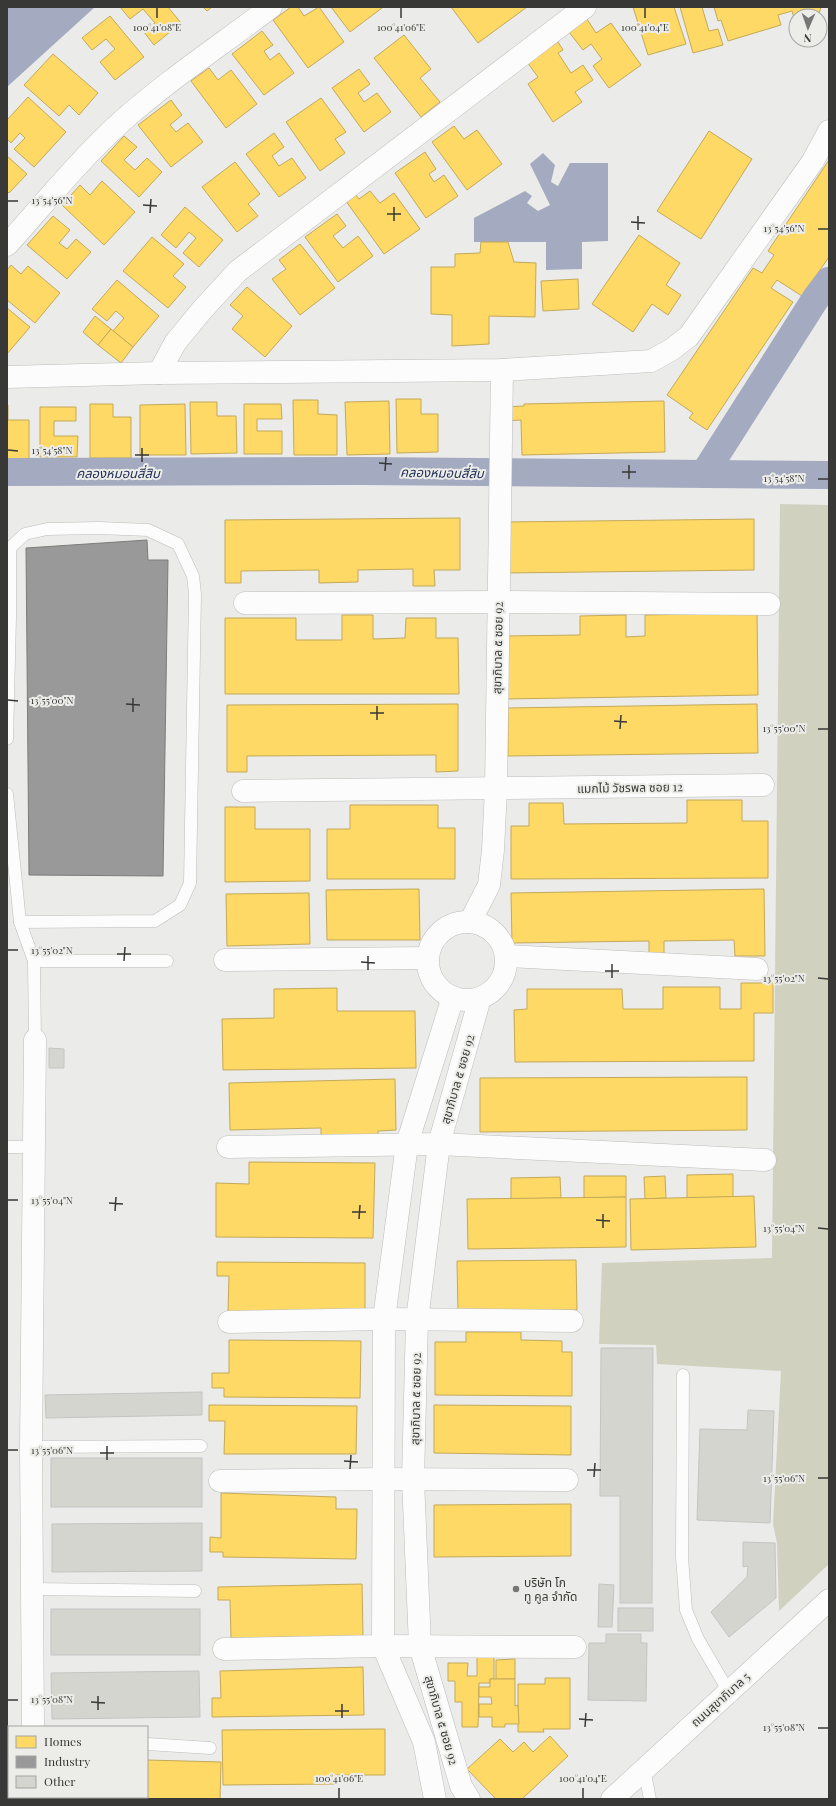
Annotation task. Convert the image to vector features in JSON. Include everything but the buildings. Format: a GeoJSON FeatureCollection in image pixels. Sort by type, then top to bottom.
{"type":"FeatureCollection","features":[{"type":"Feature","properties":{"kind":"street"},"geometry":{"type":"LineString","coordinates":[[7,245],[82,162],[121,122],[159,90],[271,7]]}},
{"type":"Feature","properties":{"kind":"street"},"geometry":{"type":"LineString","coordinates":[[159,373],[175,343],[202,310],[238,271],[585,7]]}},
{"type":"Feature","properties":{"kind":"street"},"geometry":{"type":"LineString","coordinates":[[7,377],[159,373],[502,370],[651,361],[671,350],[689,336],[813,162],[829,131]]}},
{"type":"Feature","properties":{"kind":"street","name":"สุขาภิบาล ๕ ซอย 92"},"geometry":{"type":"LineString","coordinates":[[470,922],[489,885],[493,850],[496,788],[502,370]]}},
{"type":"Feature","properties":{"kind":"street"},"geometry":{"type":"LineString","coordinates":[[245,604],[498,602],[769,604]]}},
{"type":"Feature","properties":{"kind":"street","name":"แมกไม้ วัชรพล ซอย 12"},"geometry":{"type":"LineString","coordinates":[[243,791],[763,785]]}},
{"type":"Feature","properties":{"kind":"street"},"geometry":{"type":"LineString","coordinates":[[470,922],[487,927],[500,939],[506,956],[504,974],[495,989],[480,998],[466,1000],[453,998],[439,988],[430,975],[428,958],[432,943],[441,931],[455,923],[470,922]]}},
{"type":"Feature","properties":{"kind":"street"},"geometry":{"type":"LineString","coordinates":[[506,956],[758,968]]}},
{"type":"Feature","properties":{"kind":"street"},"geometry":{"type":"LineString","coordinates":[[225,960],[428,958]]}},
{"type":"Feature","properties":{"kind":"street"},"geometry":{"type":"LineString","coordinates":[[435,1799],[424,1742],[383,1646],[382,1479],[384,1319],[407,1144],[453,998]]}},
{"type":"Feature","properties":{"kind":"street","name":"สุขาภิบาล ๕ ซอย 92"},"geometry":{"type":"LineString","coordinates":[[469,1799],[461,1786],[420,1646],[413,1480],[417,1320],[439,1144],[480,998]]}},
{"type":"Feature","properties":{"kind":"street"},"geometry":{"type":"LineString","coordinates":[[34,1726],[31,1447],[35,1040]]}},
{"type":"Feature","properties":{"kind":"street"},"geometry":{"type":"LineString","coordinates":[[228,1147],[439,1144],[765,1160]]}},
{"type":"Feature","properties":{"kind":"street"},"geometry":{"type":"LineString","coordinates":[[230,1322],[384,1319],[572,1321]]}},
{"type":"Feature","properties":{"kind":"street"},"geometry":{"type":"LineString","coordinates":[[220,1481],[382,1479],[567,1480]]}},
{"type":"Feature","properties":{"kind":"street","name":"ถนนสุขาภิบาล 5"},"geometry":{"type":"LineString","coordinates":[[612,1799],[630,1792],[644,1769],[829,1600]]}},
{"type":"Feature","properties":{"kind":"street"},"geometry":{"type":"LineString","coordinates":[[224,1649],[383,1646],[575,1647]]}},
{"type":"Feature","properties":{"kind":"lane"},"geometry":{"type":"LineString","coordinates":[[7,739],[10,548],[25,534],[47,529],[100,528],[148,530],[178,544],[193,576],[195,594],[190,883],[180,905],[155,921],[20,922]]}},
{"type":"Feature","properties":{"kind":"lane"},"geometry":{"type":"LineString","coordinates":[[7,794],[20,922],[34,961],[35,1040]]}},
{"type":"Feature","properties":{"kind":"lane"},"geometry":{"type":"LineString","coordinates":[[34,961],[167,961]]}},
{"type":"Feature","properties":{"kind":"lane"},"geometry":{"type":"LineString","coordinates":[[7,1147],[34,1147]]}},
{"type":"Feature","properties":{"kind":"lane"},"geometry":{"type":"LineString","coordinates":[[683,1375],[682,1557],[686,1610],[698,1639],[729,1692]]}},
{"type":"Feature","properties":{"kind":"lane"},"geometry":{"type":"LineString","coordinates":[[31,1447],[201,1446]]}},
{"type":"Feature","properties":{"kind":"lane"},"geometry":{"type":"LineString","coordinates":[[33,1589],[195,1591]]}},
{"type":"Feature","properties":{"kind":"lane"},"geometry":{"type":"LineString","coordinates":[[148,1744],[210,1748]]}},
{"type":"Feature","properties":{"kind":"lane"},"geometry":{"type":"LineString","coordinates":[[644,1769],[650,1799]]}},
{"type":"Feature","properties":{"kind":"green space"},"geometry":{"type":"Polygon","coordinates":[[[780,504],[829,505],[829,1564],[779,1611],[777,1543],[773,1524],[781,1371],[657,1364],[656,1345],[599,1344],[602,1263],[772,1258],[780,504]]]}},
{"type":"Feature","properties":{"kind":"green space"},"geometry":{"type":"Polygon","coordinates":[[[7,1480],[8,1634],[7,1634],[7,1480]]]}},
{"type":"Feature","properties":{"kind":"water"},"geometry":{"type":"Polygon","coordinates":[[[7,7],[95,7],[7,87],[7,7]]]}},
{"type":"Feature","properties":{"kind":"water"},"geometry":{"type":"Polygon","coordinates":[[[543,153],[555,165],[551,182],[558,186],[570,163],[608,163],[608,241],[582,242],[582,269],[546,270],[546,242],[474,242],[474,218],[525,191],[532,196],[527,203],[538,211],[550,205],[530,164],[543,153]]]}},
{"type":"Feature","properties":{"kind":"waterway"},"geometry":{"type":"LineString","coordinates":[[704,474],[816,298],[829,281]]}},
{"type":"Feature","properties":{"kind":"waterway","name":"คลองหมอนสี่สิบ"},"geometry":{"type":"LineString","coordinates":[[7,472],[360,471],[829,475]]}},
{"type":"Feature","properties":{"kind":"place","name":"บริษัท โก ทู คูล จำกัด"},"geometry":{"type":"Point","coordinates":[516,1589]}}]}
